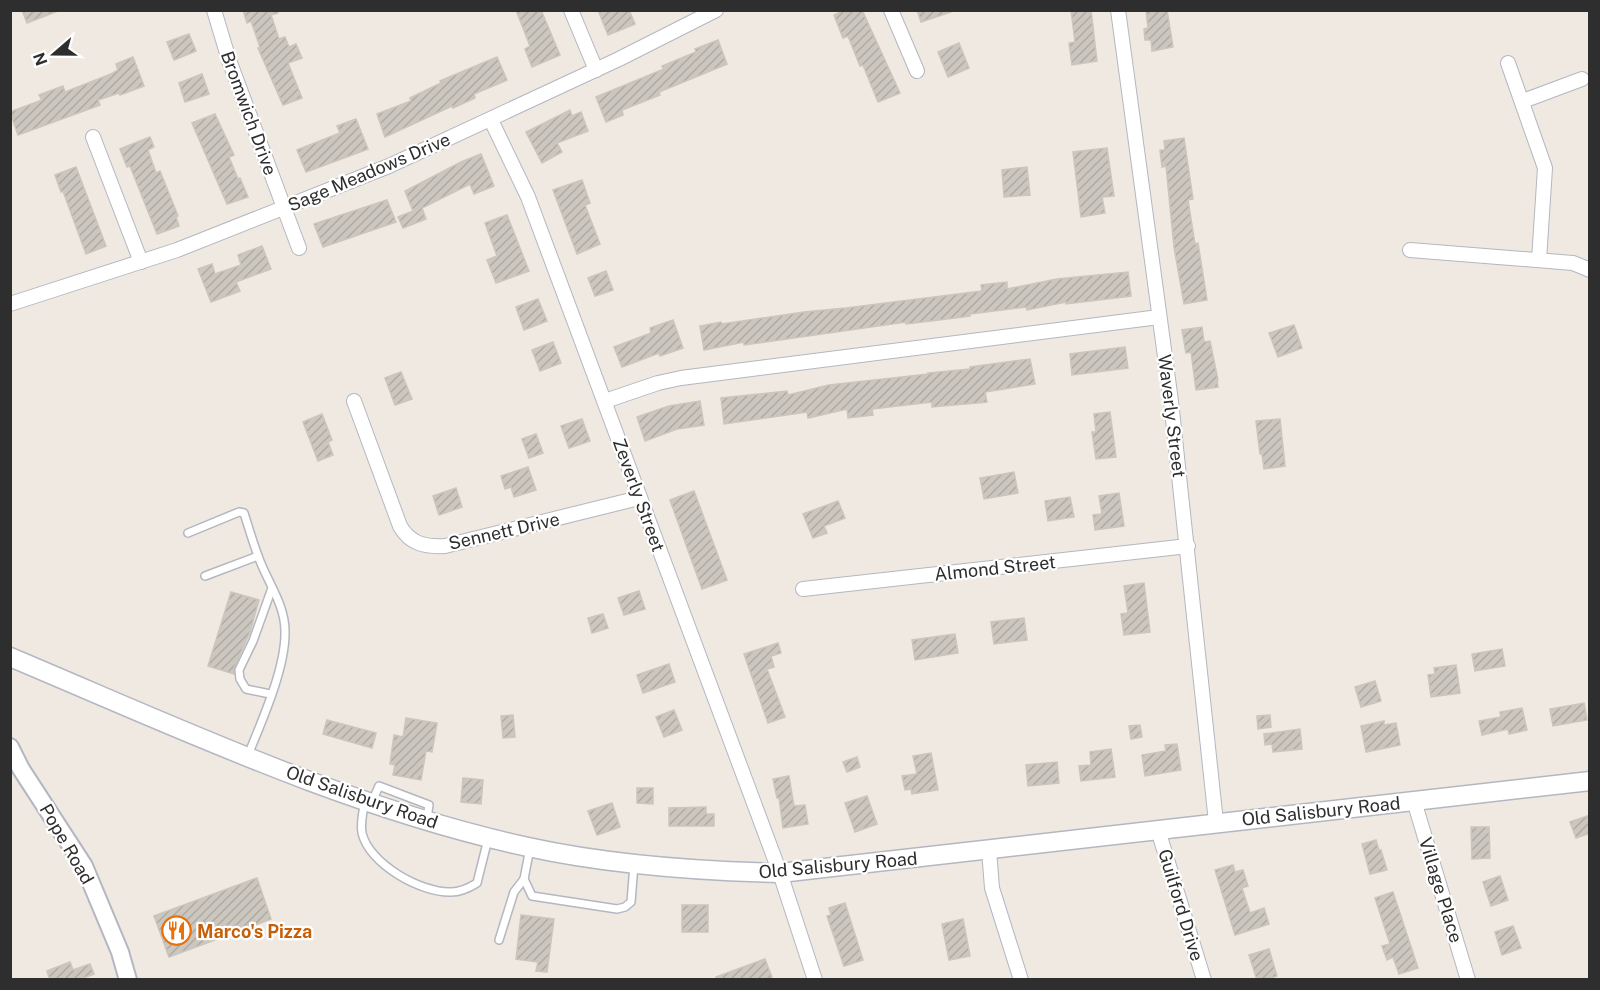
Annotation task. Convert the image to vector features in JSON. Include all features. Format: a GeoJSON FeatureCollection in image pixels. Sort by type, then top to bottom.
{"type":"FeatureCollection","features":[{"type":"Feature","properties":{"kind":"main road","name":"Old Salisbury Road"},"geometry":{"type":"LineString","coordinates":[[10,657],[247,757],[368,802],[427,821],[530,848],[634,864],[717,871],[780,873],[1590,781]]}},
{"type":"Feature","properties":{"kind":"street","name":"Bromwich Drive"},"geometry":{"type":"LineString","coordinates":[[214,10],[229,60],[299,248]]}},
{"type":"Feature","properties":{"kind":"street"},"geometry":{"type":"LineString","coordinates":[[571,10],[596,70]]}},
{"type":"Feature","properties":{"kind":"street","name":"Sage Meadows Drive"},"geometry":{"type":"LineString","coordinates":[[10,304],[177,250],[388,166],[491,120],[710,15],[716,10]]}},
{"type":"Feature","properties":{"kind":"street"},"geometry":{"type":"LineString","coordinates":[[891,10],[917,70]]}},
{"type":"Feature","properties":{"kind":"street","name":"Waverly Street"},"geometry":{"type":"LineString","coordinates":[[1118,10],[1172,401],[1216,822]]}},
{"type":"Feature","properties":{"kind":"street"},"geometry":{"type":"LineString","coordinates":[[1508,63],[1545,168],[1539,260]]}},
{"type":"Feature","properties":{"kind":"street"},"geometry":{"type":"LineString","coordinates":[[1523,101],[1582,79]]}},
{"type":"Feature","properties":{"kind":"street","name":"Zeverly Street"},"geometry":{"type":"LineString","coordinates":[[491,120],[528,197],[605,401],[639,498],[780,873],[815,980]]}},
{"type":"Feature","properties":{"kind":"street"},"geometry":{"type":"LineString","coordinates":[[93,137],[141,262]]}},
{"type":"Feature","properties":{"kind":"street"},"geometry":{"type":"LineString","coordinates":[[1410,250],[1573,263],[1590,270]]}},
{"type":"Feature","properties":{"kind":"street"},"geometry":{"type":"LineString","coordinates":[[605,401],[658,383],[681,378],[1159,317]]}},
{"type":"Feature","properties":{"kind":"street","name":"Sennett Drive"},"geometry":{"type":"LineString","coordinates":[[354,401],[400,526],[405,536],[418,544],[430,547],[445,546],[639,498]]}},
{"type":"Feature","properties":{"kind":"street","name":"Almond Street"},"geometry":{"type":"LineString","coordinates":[[803,589],[1188,546]]}},
{"type":"Feature","properties":{"kind":"street","name":"Pope Road"},"geometry":{"type":"LineString","coordinates":[[10,747],[21,769],[84,866],[120,952],[128,980]]}},
{"type":"Feature","properties":{"kind":"street","name":"Village Place"},"geometry":{"type":"LineString","coordinates":[[1414,801],[1468,980]]}},
{"type":"Feature","properties":{"kind":"street","name":"Guilford Drive"},"geometry":{"type":"LineString","coordinates":[[1158,830],[1204,980]]}},
{"type":"Feature","properties":{"kind":"street"},"geometry":{"type":"LineString","coordinates":[[989,850],[992,888],[1021,980]]}},
{"type":"Feature","properties":{"kind":"lane"},"geometry":{"type":"LineString","coordinates":[[188,533],[239,512],[244,513],[258,556],[278,599],[285,630],[281,661],[247,757]]}},
{"type":"Feature","properties":{"kind":"lane"},"geometry":{"type":"LineString","coordinates":[[205,576],[258,556]]}},
{"type":"Feature","properties":{"kind":"lane"},"geometry":{"type":"LineString","coordinates":[[270,694],[246,689],[240,679],[239,670],[253,641],[272,588]]}},
{"type":"Feature","properties":{"kind":"lane"},"geometry":{"type":"LineString","coordinates":[[368,802],[362,817],[362,833],[370,852],[405,878],[425,889],[452,892],[468,889],[477,884],[488,838]]}},
{"type":"Feature","properties":{"kind":"lane"},"geometry":{"type":"LineString","coordinates":[[499,940],[514,892],[524,879],[530,848]]}},
{"type":"Feature","properties":{"kind":"lane"},"geometry":{"type":"LineString","coordinates":[[524,879],[532,896],[617,909],[631,902],[634,864]]}},
{"type":"Feature","properties":{"kind":"building"},"geometry":{"type":"Polygon","coordinates":[[[22,10],[58,10],[58,11],[27,23],[22,10]]]}},
{"type":"Feature","properties":{"kind":"building"},"geometry":{"type":"Polygon","coordinates":[[[243,10],[278,10],[278,13],[271,15],[279,39],[285,37],[289,47],[296,44],[302,58],[288,63],[302,98],[283,105],[258,48],[260,47],[251,21],[247,23],[243,10]]]}},
{"type":"Feature","properties":{"kind":"building"},"geometry":{"type":"Polygon","coordinates":[[[516,10],[541,10],[560,55],[532,67],[525,49],[530,46],[516,10]]]}},
{"type":"Feature","properties":{"kind":"building"},"geometry":{"type":"Polygon","coordinates":[[[598,10],[629,10],[635,24],[608,35],[598,10]]]}},
{"type":"Feature","properties":{"kind":"building"},"geometry":{"type":"Polygon","coordinates":[[[844,10],[862,10],[900,93],[878,102],[863,65],[860,66],[848,36],[843,38],[834,15],[844,10]]]}},
{"type":"Feature","properties":{"kind":"building"},"geometry":{"type":"Polygon","coordinates":[[[917,10],[951,10],[951,12],[921,22],[917,10]]]}},
{"type":"Feature","properties":{"kind":"building"},"geometry":{"type":"Polygon","coordinates":[[[1071,10],[1091,10],[1097,61],[1072,65],[1069,43],[1075,42],[1071,10]]]}},
{"type":"Feature","properties":{"kind":"building"},"geometry":{"type":"Polygon","coordinates":[[[1146,10],[1167,10],[1173,47],[1152,51],[1151,40],[1145,40],[1144,29],[1148,28],[1146,10]]]}},
{"type":"Feature","properties":{"kind":"building"},"geometry":{"type":"Polygon","coordinates":[[[189,34],[196,51],[174,60],[167,42],[189,34]]]}},
{"type":"Feature","properties":{"kind":"building"},"geometry":{"type":"Polygon","coordinates":[[[718,40],[727,64],[659,92],[660,95],[622,110],[623,115],[606,122],[596,97],[664,69],[662,66],[718,40]]]}},
{"type":"Feature","properties":{"kind":"building"},"geometry":{"type":"Polygon","coordinates":[[[959,43],[969,68],[948,77],[938,52],[959,43]]]}},
{"type":"Feature","properties":{"kind":"building"},"geometry":{"type":"Polygon","coordinates":[[[133,57],[144,86],[98,100],[100,105],[18,135],[10,112],[42,100],[39,95],[63,86],[65,92],[111,74],[118,70],[116,64],[133,57]]]}},
{"type":"Feature","properties":{"kind":"building"},"geometry":{"type":"Polygon","coordinates":[[[497,57],[507,80],[474,94],[475,98],[453,108],[452,106],[385,137],[377,114],[411,101],[410,98],[441,83],[440,81],[497,57]]]}},
{"type":"Feature","properties":{"kind":"building"},"geometry":{"type":"Polygon","coordinates":[[[202,74],[209,94],[185,102],[179,83],[202,74]]]}},
{"type":"Feature","properties":{"kind":"building"},"geometry":{"type":"Polygon","coordinates":[[[570,110],[572,116],[581,112],[588,131],[557,143],[562,152],[542,163],[526,132],[570,110]]]}},
{"type":"Feature","properties":{"kind":"building"},"geometry":{"type":"Polygon","coordinates":[[[215,114],[234,155],[229,157],[248,197],[227,204],[192,123],[215,114]]]}},
{"type":"Feature","properties":{"kind":"building"},"geometry":{"type":"Polygon","coordinates":[[[356,119],[368,149],[306,172],[297,150],[340,133],[337,126],[356,119]]]}},
{"type":"Feature","properties":{"kind":"building"},"geometry":{"type":"Polygon","coordinates":[[[150,137],[154,147],[148,150],[156,173],[160,171],[178,216],[176,217],[179,226],[157,234],[130,166],[127,167],[120,149],[150,137]]]}},
{"type":"Feature","properties":{"kind":"building"},"geometry":{"type":"Polygon","coordinates":[[[1184,138],[1193,199],[1188,200],[1207,300],[1184,304],[1174,247],[1166,166],[1162,167],[1160,150],[1165,150],[1164,141],[1184,138]]]}},
{"type":"Feature","properties":{"kind":"building"},"geometry":{"type":"Polygon","coordinates":[[[1107,148],[1114,196],[1102,197],[1105,213],[1081,217],[1073,152],[1107,148]]]}},
{"type":"Feature","properties":{"kind":"building"},"geometry":{"type":"Polygon","coordinates":[[[481,154],[494,186],[474,194],[470,184],[422,208],[426,219],[403,228],[398,217],[413,211],[405,191],[481,154]]]}},
{"type":"Feature","properties":{"kind":"building"},"geometry":{"type":"Polygon","coordinates":[[[76,167],[106,246],[86,254],[55,175],[76,167]]]}},
{"type":"Feature","properties":{"kind":"building"},"geometry":{"type":"Polygon","coordinates":[[[1027,167],[1030,195],[1004,197],[1002,170],[1027,167]]]}},
{"type":"Feature","properties":{"kind":"building"},"geometry":{"type":"Polygon","coordinates":[[[582,180],[590,203],[585,205],[600,244],[577,254],[553,190],[582,180]]]}},
{"type":"Feature","properties":{"kind":"building"},"geometry":{"type":"Polygon","coordinates":[[[387,200],[396,222],[323,247],[314,224],[387,200]]]}},
{"type":"Feature","properties":{"kind":"building"},"geometry":{"type":"Polygon","coordinates":[[[507,215],[529,271],[496,283],[487,260],[497,256],[485,223],[507,215]]]}},
{"type":"Feature","properties":{"kind":"building"},"geometry":{"type":"Polygon","coordinates":[[[262,246],[271,269],[236,282],[240,291],[211,302],[198,269],[212,264],[215,274],[241,265],[238,255],[262,246]]]}},
{"type":"Feature","properties":{"kind":"building"},"geometry":{"type":"Polygon","coordinates":[[[606,271],[613,290],[595,296],[588,278],[606,271]]]}},
{"type":"Feature","properties":{"kind":"building"},"geometry":{"type":"Polygon","coordinates":[[[1128,272],[1131,296],[1066,304],[1066,302],[1027,310],[1026,307],[744,345],[744,342],[704,350],[700,326],[982,291],[981,285],[1007,282],[1007,289],[1057,279],[1128,272]]]}},
{"type":"Feature","properties":{"kind":"building"},"geometry":{"type":"Polygon","coordinates":[[[538,299],[547,321],[524,330],[516,307],[538,299]]]}},
{"type":"Feature","properties":{"kind":"building"},"geometry":{"type":"Polygon","coordinates":[[[673,320],[683,348],[660,356],[659,353],[622,367],[614,347],[651,333],[650,328],[673,320]]]}},
{"type":"Feature","properties":{"kind":"building"},"geometry":{"type":"Polygon","coordinates":[[[1294,325],[1302,348],[1278,357],[1269,333],[1294,325]]]}},
{"type":"Feature","properties":{"kind":"building"},"geometry":{"type":"Polygon","coordinates":[[[1202,327],[1204,342],[1210,341],[1218,387],[1196,390],[1191,352],[1186,353],[1182,330],[1202,327]]]}},
{"type":"Feature","properties":{"kind":"building"},"geometry":{"type":"Polygon","coordinates":[[[553,342],[561,363],[540,371],[532,350],[553,342]]]}},
{"type":"Feature","properties":{"kind":"building"},"geometry":{"type":"Polygon","coordinates":[[[1125,347],[1128,368],[1072,375],[1070,354],[1125,347]]]}},
{"type":"Feature","properties":{"kind":"building"},"geometry":{"type":"Polygon","coordinates":[[[1030,359],[1035,384],[985,392],[987,402],[932,407],[932,402],[872,409],[873,415],[848,418],[847,409],[808,418],[807,412],[724,424],[721,398],[787,391],[788,395],[829,385],[970,369],[970,367],[1030,359]]]}},
{"type":"Feature","properties":{"kind":"building"},"geometry":{"type":"Polygon","coordinates":[[[401,372],[412,399],[395,405],[385,378],[401,372]]]}},
{"type":"Feature","properties":{"kind":"building"},"geometry":{"type":"Polygon","coordinates":[[[700,401],[704,425],[677,429],[645,441],[637,417],[669,406],[700,401]]]}},
{"type":"Feature","properties":{"kind":"building"},"geometry":{"type":"Polygon","coordinates":[[[1110,412],[1116,457],[1096,459],[1092,432],[1096,432],[1094,414],[1110,412]]]}},
{"type":"Feature","properties":{"kind":"building"},"geometry":{"type":"Polygon","coordinates":[[[322,414],[332,440],[328,442],[333,455],[318,461],[303,422],[322,414]]]}},
{"type":"Feature","properties":{"kind":"building"},"geometry":{"type":"Polygon","coordinates":[[[582,419],[590,441],[569,448],[561,426],[582,419]]]}},
{"type":"Feature","properties":{"kind":"building"},"geometry":{"type":"Polygon","coordinates":[[[1280,419],[1285,466],[1264,469],[1256,421],[1280,419]]]}},
{"type":"Feature","properties":{"kind":"building"},"geometry":{"type":"Polygon","coordinates":[[[536,434],[543,453],[529,458],[522,439],[536,434]]]}},
{"type":"Feature","properties":{"kind":"building"},"geometry":{"type":"Polygon","coordinates":[[[528,467],[536,490],[514,497],[511,487],[505,489],[501,476],[528,467]]]}},
{"type":"Feature","properties":{"kind":"building"},"geometry":{"type":"Polygon","coordinates":[[[1014,472],[1018,493],[984,499],[980,478],[1014,472]]]}},
{"type":"Feature","properties":{"kind":"building"},"geometry":{"type":"Polygon","coordinates":[[[456,488],[462,507],[439,515],[433,496],[456,488]]]}},
{"type":"Feature","properties":{"kind":"building"},"geometry":{"type":"Polygon","coordinates":[[[694,491],[727,580],[702,589],[670,500],[694,491]]]}},
{"type":"Feature","properties":{"kind":"building"},"geometry":{"type":"Polygon","coordinates":[[[1119,493],[1124,526],[1095,530],[1093,515],[1102,514],[1099,496],[1119,493]]]}},
{"type":"Feature","properties":{"kind":"building"},"geometry":{"type":"Polygon","coordinates":[[[1070,497],[1074,517],[1048,521],[1045,501],[1070,497]]]}},
{"type":"Feature","properties":{"kind":"building"},"geometry":{"type":"Polygon","coordinates":[[[838,501],[845,518],[824,526],[827,533],[813,538],[803,514],[838,501]]]}},
{"type":"Feature","properties":{"kind":"building"},"geometry":{"type":"Polygon","coordinates":[[[1144,583],[1150,632],[1124,635],[1121,614],[1128,613],[1124,586],[1144,583]]]}},
{"type":"Feature","properties":{"kind":"building"},"geometry":{"type":"Polygon","coordinates":[[[639,591],[645,609],[624,615],[618,598],[639,591]]]}},
{"type":"Feature","properties":{"kind":"building"},"geometry":{"type":"Polygon","coordinates":[[[231,592],[259,600],[250,632],[234,668],[234,674],[208,666],[231,592]]]}},
{"type":"Feature","properties":{"kind":"building"},"geometry":{"type":"Polygon","coordinates":[[[603,614],[608,628],[592,633],[588,618],[603,614]]]}},
{"type":"Feature","properties":{"kind":"building"},"geometry":{"type":"Polygon","coordinates":[[[1024,618],[1027,640],[994,644],[991,622],[1024,618]]]}},
{"type":"Feature","properties":{"kind":"building"},"geometry":{"type":"Polygon","coordinates":[[[955,634],[958,653],[915,660],[912,640],[955,634]]]}},
{"type":"Feature","properties":{"kind":"building"},"geometry":{"type":"Polygon","coordinates":[[[778,643],[781,653],[771,656],[774,667],[767,669],[785,717],[768,723],[744,654],[778,643]]]}},
{"type":"Feature","properties":{"kind":"building"},"geometry":{"type":"Polygon","coordinates":[[[1502,649],[1505,666],[1475,671],[1472,654],[1502,649]]]}},
{"type":"Feature","properties":{"kind":"building"},"geometry":{"type":"Polygon","coordinates":[[[669,664],[675,682],[643,693],[637,675],[669,664]]]}},
{"type":"Feature","properties":{"kind":"building"},"geometry":{"type":"Polygon","coordinates":[[[1456,665],[1460,693],[1431,697],[1428,675],[1435,674],[1434,668],[1456,665]]]}},
{"type":"Feature","properties":{"kind":"building"},"geometry":{"type":"Polygon","coordinates":[[[1375,681],[1381,701],[1361,707],[1355,687],[1375,681]]]}},
{"type":"Feature","properties":{"kind":"building"},"geometry":{"type":"Polygon","coordinates":[[[1584,703],[1587,720],[1553,726],[1550,709],[1584,703]]]}},
{"type":"Feature","properties":{"kind":"building"},"geometry":{"type":"Polygon","coordinates":[[[1522,708],[1527,730],[1509,734],[1508,729],[1482,735],[1479,721],[1501,717],[1500,712],[1522,708]]]}},
{"type":"Feature","properties":{"kind":"building"},"geometry":{"type":"Polygon","coordinates":[[[674,710],[682,730],[664,737],[656,717],[674,710]]]}},
{"type":"Feature","properties":{"kind":"building"},"geometry":{"type":"Polygon","coordinates":[[[513,715],[515,737],[503,738],[501,716],[513,715]]]}},
{"type":"Feature","properties":{"kind":"building"},"geometry":{"type":"Polygon","coordinates":[[[1270,715],[1271,727],[1258,729],[1257,716],[1270,715]]]}},
{"type":"Feature","properties":{"kind":"building"},"geometry":{"type":"Polygon","coordinates":[[[406,718],[437,723],[432,752],[426,751],[421,780],[393,775],[395,765],[390,764],[394,735],[403,737],[406,718]]]}},
{"type":"Feature","properties":{"kind":"building"},"geometry":{"type":"Polygon","coordinates":[[[327,720],[376,733],[372,748],[323,734],[327,720]]]}},
{"type":"Feature","properties":{"kind":"building"},"geometry":{"type":"Polygon","coordinates":[[[1384,721],[1384,725],[1396,723],[1400,745],[1366,752],[1361,726],[1384,721]]]}},
{"type":"Feature","properties":{"kind":"building"},"geometry":{"type":"Polygon","coordinates":[[[1140,725],[1142,737],[1131,739],[1129,726],[1140,725]]]}},
{"type":"Feature","properties":{"kind":"building"},"geometry":{"type":"Polygon","coordinates":[[[1300,729],[1302,749],[1273,752],[1272,744],[1265,745],[1264,734],[1300,729]]]}},
{"type":"Feature","properties":{"kind":"building"},"geometry":{"type":"Polygon","coordinates":[[[1177,744],[1181,770],[1145,776],[1142,755],[1166,751],[1165,745],[1177,744]]]}},
{"type":"Feature","properties":{"kind":"building"},"geometry":{"type":"Polygon","coordinates":[[[1111,749],[1115,777],[1081,781],[1079,766],[1091,765],[1090,752],[1111,749]]]}},
{"type":"Feature","properties":{"kind":"building"},"geometry":{"type":"Polygon","coordinates":[[[931,753],[938,790],[912,794],[911,789],[905,790],[902,776],[917,774],[913,756],[931,753]]]}},
{"type":"Feature","properties":{"kind":"building"},"geometry":{"type":"Polygon","coordinates":[[[857,757],[860,767],[847,772],[843,762],[857,757]]]}},
{"type":"Feature","properties":{"kind":"building"},"geometry":{"type":"Polygon","coordinates":[[[1057,762],[1059,783],[1028,786],[1026,765],[1057,762]]]}},
{"type":"Feature","properties":{"kind":"building"},"geometry":{"type":"Polygon","coordinates":[[[789,776],[794,806],[805,805],[808,824],[783,828],[779,798],[777,798],[773,779],[789,776]]]}},
{"type":"Feature","properties":{"kind":"building"},"geometry":{"type":"Polygon","coordinates":[[[463,778],[483,780],[481,804],[461,802],[463,778]]]}},
{"type":"Feature","properties":{"kind":"building"},"geometry":{"type":"Polygon","coordinates":[[[637,788],[653,788],[653,804],[637,803],[637,788]]]}},
{"type":"Feature","properties":{"kind":"building"},"geometry":{"type":"Polygon","coordinates":[[[867,796],[877,824],[855,832],[845,803],[867,796]]]}},
{"type":"Feature","properties":{"kind":"building"},"geometry":{"type":"Polygon","coordinates":[[[612,803],[620,827],[597,835],[588,811],[612,803]]]}},
{"type":"Feature","properties":{"kind":"building"},"geometry":{"type":"Polygon","coordinates":[[[706,807],[706,814],[714,814],[714,826],[669,826],[669,808],[706,807]]]}},
{"type":"Feature","properties":{"kind":"building"},"geometry":{"type":"Polygon","coordinates":[[[1590,815],[1590,833],[1576,838],[1570,822],[1590,815]]]}},
{"type":"Feature","properties":{"kind":"building"},"geometry":{"type":"Polygon","coordinates":[[[1471,827],[1489,827],[1490,858],[1472,859],[1471,827]]]}},
{"type":"Feature","properties":{"kind":"building"},"geometry":{"type":"Polygon","coordinates":[[[1376,840],[1387,870],[1370,874],[1362,844],[1376,840]]]}},
{"type":"Feature","properties":{"kind":"building"},"geometry":{"type":"Polygon","coordinates":[[[1233,865],[1235,872],[1243,870],[1248,886],[1242,888],[1250,913],[1264,908],[1269,924],[1235,935],[1215,870],[1233,865]]]}},
{"type":"Feature","properties":{"kind":"building"},"geometry":{"type":"Polygon","coordinates":[[[1500,876],[1508,900],[1491,906],[1483,882],[1500,876]]]}},
{"type":"Feature","properties":{"kind":"building"},"geometry":{"type":"Polygon","coordinates":[[[257,878],[271,919],[169,957],[154,916],[257,878]]]}},
{"type":"Feature","properties":{"kind":"building"},"geometry":{"type":"Polygon","coordinates":[[[1393,892],[1418,968],[1399,974],[1393,957],[1387,960],[1382,946],[1390,944],[1375,898],[1393,892]]]}},
{"type":"Feature","properties":{"kind":"building"},"geometry":{"type":"Polygon","coordinates":[[[845,903],[863,960],[844,966],[827,916],[831,915],[829,908],[845,903]]]}},
{"type":"Feature","properties":{"kind":"building"},"geometry":{"type":"Polygon","coordinates":[[[682,905],[708,905],[708,932],[682,932],[682,905]]]}},
{"type":"Feature","properties":{"kind":"building"},"geometry":{"type":"Polygon","coordinates":[[[521,915],[554,919],[547,972],[536,971],[538,962],[516,959],[521,915]]]}},
{"type":"Feature","properties":{"kind":"building"},"geometry":{"type":"Polygon","coordinates":[[[963,919],[970,956],[949,960],[942,924],[963,919]]]}},
{"type":"Feature","properties":{"kind":"building"},"geometry":{"type":"Polygon","coordinates":[[[1513,926],[1521,948],[1502,955],[1495,932],[1513,926]]]}},
{"type":"Feature","properties":{"kind":"building"},"geometry":{"type":"Polygon","coordinates":[[[1269,949],[1277,976],[1257,980],[1249,955],[1269,949]]]}},
{"type":"Feature","properties":{"kind":"building"},"geometry":{"type":"Polygon","coordinates":[[[765,959],[773,980],[716,980],[716,977],[765,959]]]}},
{"type":"Feature","properties":{"kind":"building"},"geometry":{"type":"Polygon","coordinates":[[[70,962],[73,970],[90,964],[94,974],[78,980],[50,980],[47,971],[70,962]]]}},
{"type":"Feature","properties":{"kind":"place","name":"Marco's Pizza"},"geometry":{"type":"Point","coordinates":[176,931]}}]}
